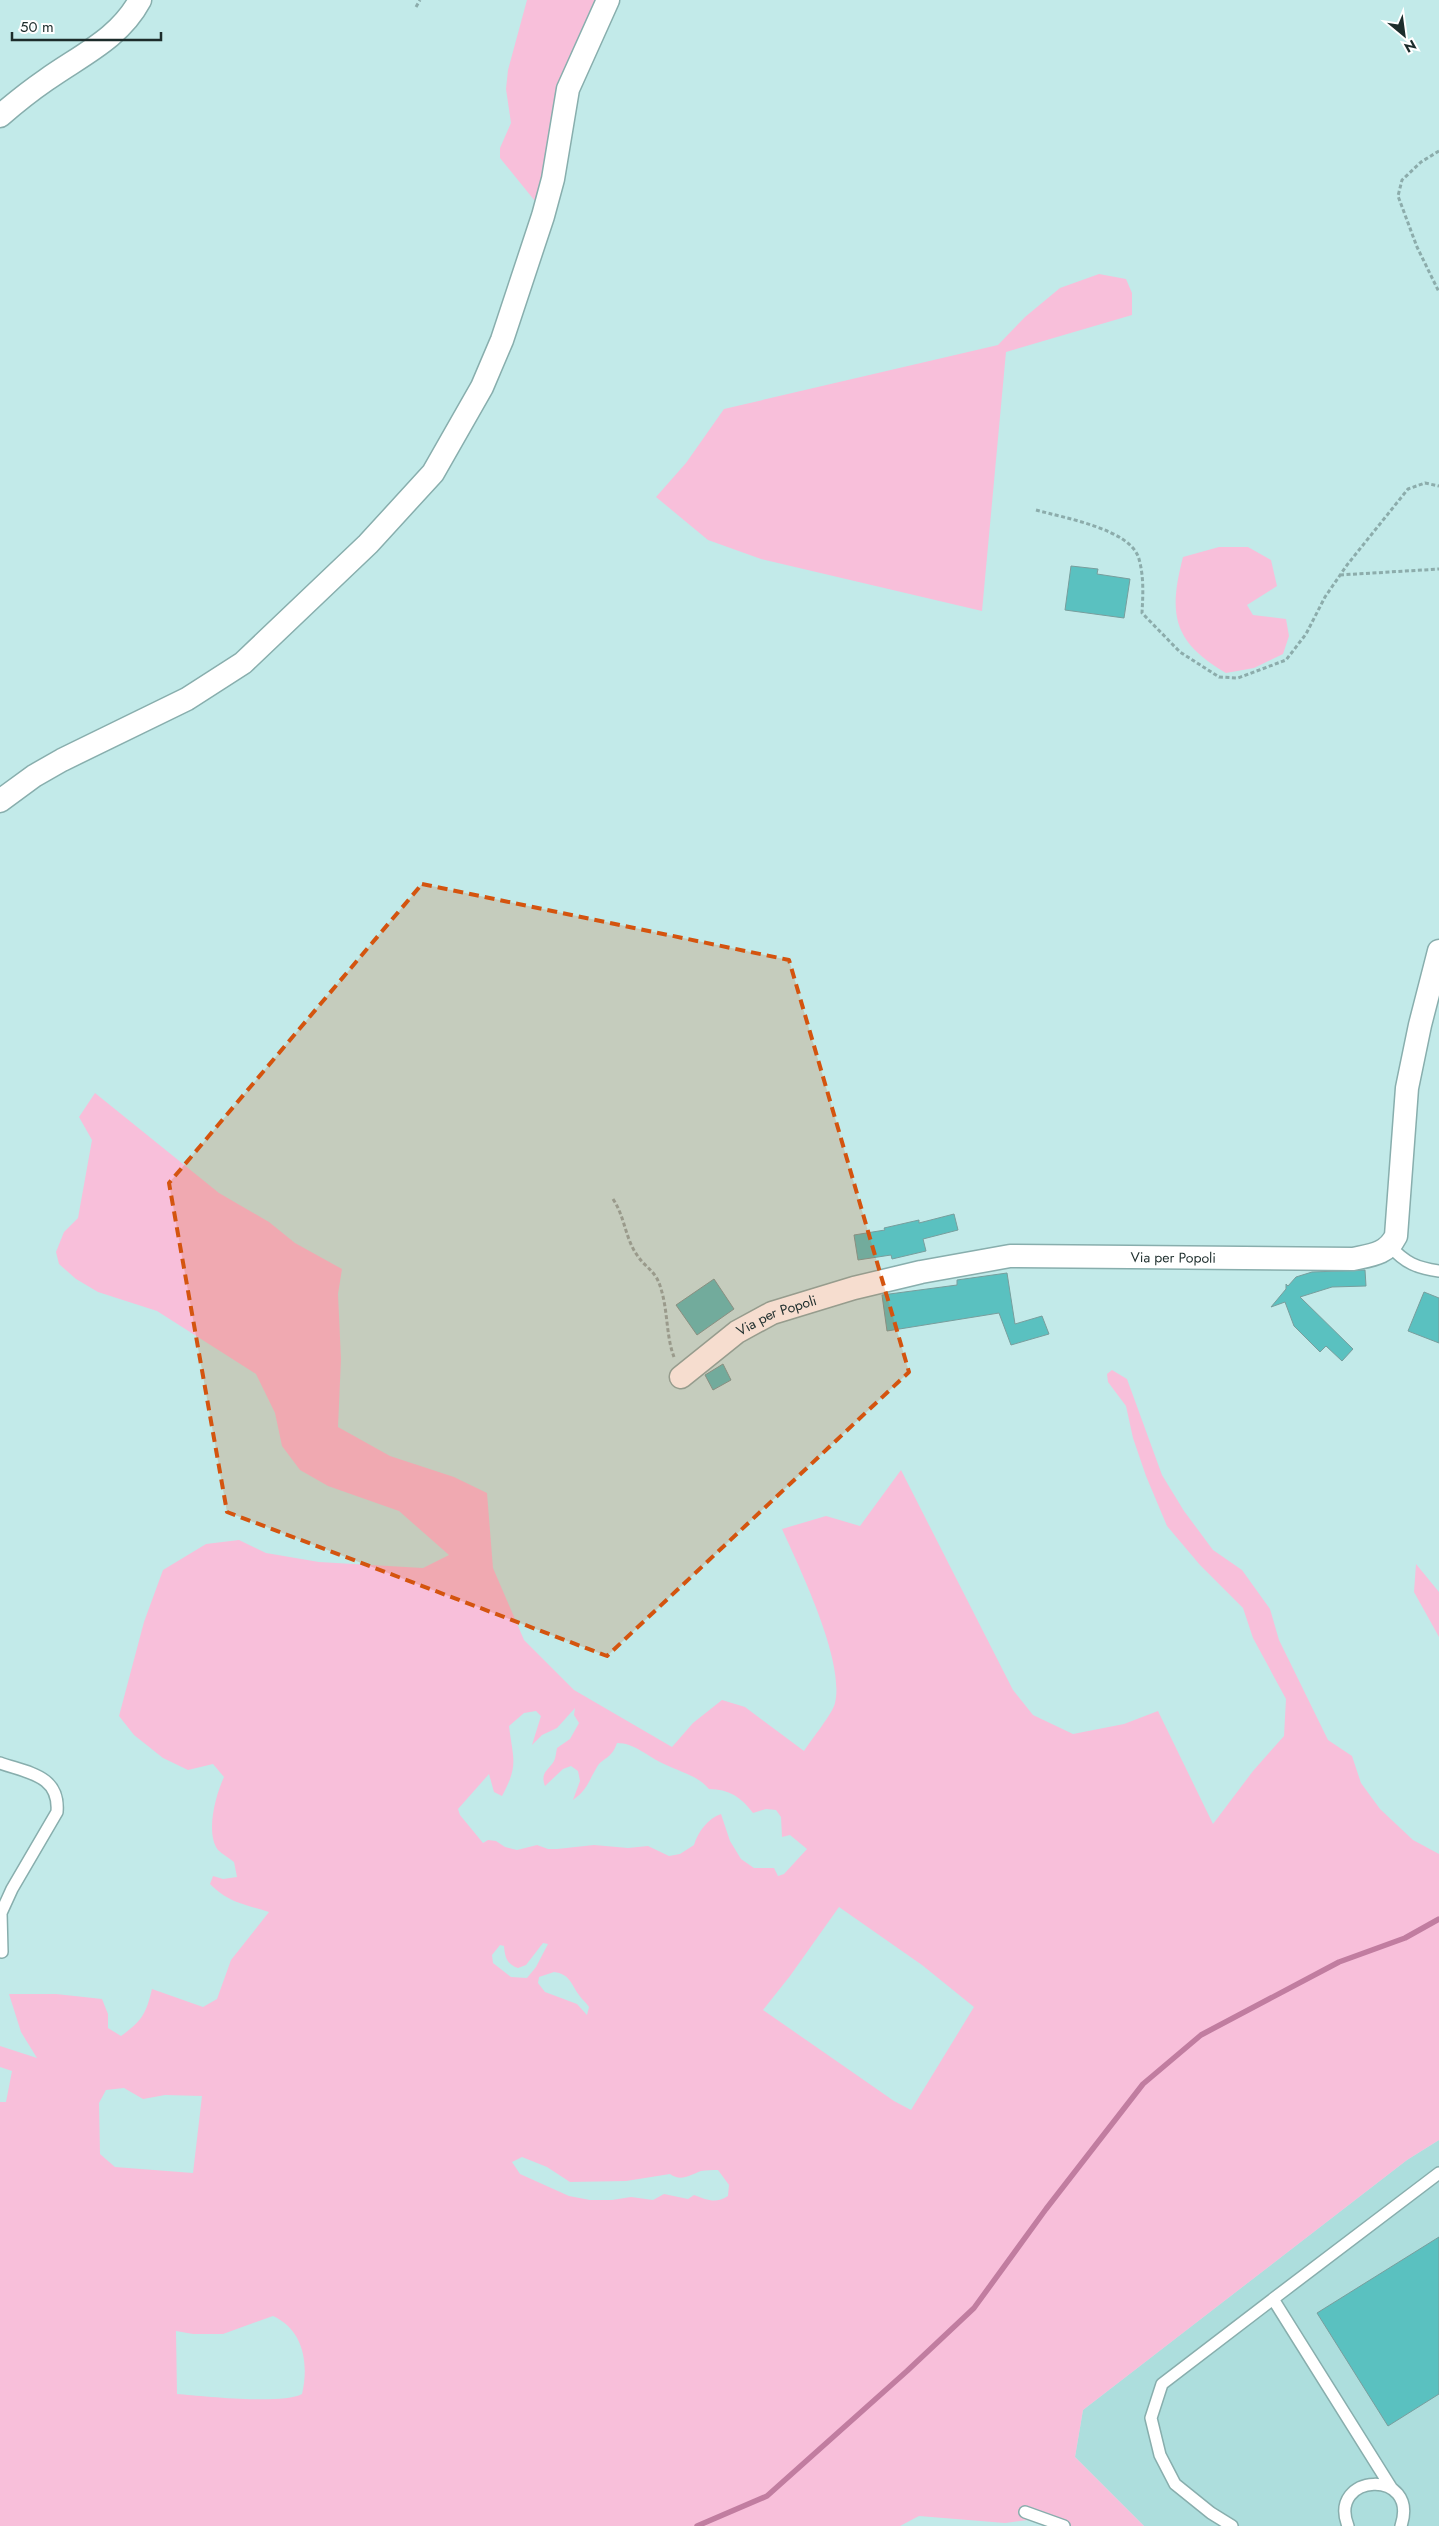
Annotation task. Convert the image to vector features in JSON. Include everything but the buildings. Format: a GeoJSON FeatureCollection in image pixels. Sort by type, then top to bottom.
{"type":"FeatureCollection","features":[{"type":"Feature","properties":{"kind":"street"},"geometry":{"type":"LineString","coordinates":[[0,116],[46,79],[118,30],[131,16],[140,0]]}},
{"type":"Feature","properties":{"kind":"street"},"geometry":{"type":"LineString","coordinates":[[0,801],[62,760],[187,699],[243,664],[368,544],[432,473],[482,387],[502,340],[543,216],[553,179],[568,89],[608,0]]}},
{"type":"Feature","properties":{"kind":"street"},"geometry":{"type":"LineString","coordinates":[[1390,1246],[1396,1236],[1407,1088],[1420,1025],[1439,951]]}},
{"type":"Feature","properties":{"kind":"street","name":"Via per Popoli"},"geometry":{"type":"LineString","coordinates":[[681,1377],[737,1332],[772,1313],[854,1288],[974,1261],[1010,1256],[1353,1259],[1367,1256],[1390,1246]]}},
{"type":"Feature","properties":{"kind":"lane"},"geometry":{"type":"LineString","coordinates":[[1390,1246],[1403,1261],[1419,1269],[1439,1271]]}},
{"type":"Feature","properties":{"kind":"lane"},"geometry":{"type":"LineString","coordinates":[[0,1763],[39,1777],[52,1785],[58,1800],[57,1812],[12,1888],[1,1914],[2,1952]]}},
{"type":"Feature","properties":{"kind":"lane"},"geometry":{"type":"LineString","coordinates":[[1232,2526],[1211,2513],[1175,2484],[1160,2455],[1151,2418],[1162,2384],[1439,2173]]}},
{"type":"Feature","properties":{"kind":"lane"},"geometry":{"type":"LineString","coordinates":[[1273,2298],[1403,2505],[1404,2516],[1401,2526]]}},
{"type":"Feature","properties":{"kind":"lane"},"geometry":{"type":"LineString","coordinates":[[1346,2525],[1346,2505],[1356,2490],[1374,2483],[1392,2489]]}},
{"type":"Feature","properties":{"kind":"lane"},"geometry":{"type":"LineString","coordinates":[[1025,2512],[1064,2526]]}},
{"type":"Feature","properties":{"kind":"path"},"geometry":{"type":"LineString","coordinates":[[416,6],[420,0]]}},
{"type":"Feature","properties":{"kind":"path"},"geometry":{"type":"LineString","coordinates":[[1439,151],[1421,162],[1402,180],[1398,196],[1417,247],[1439,292]]}},
{"type":"Feature","properties":{"kind":"path"},"geometry":{"type":"LineString","coordinates":[[1036,510],[1113,533],[1132,544],[1139,558],[1143,583],[1142,613],[1180,652],[1219,677],[1238,678],[1286,660],[1306,634],[1339,576],[1408,488],[1425,483],[1439,486]]}},
{"type":"Feature","properties":{"kind":"path"},"geometry":{"type":"LineString","coordinates":[[1339,576],[1439,569]]}},
{"type":"Feature","properties":{"kind":"path"},"geometry":{"type":"LineString","coordinates":[[613,1199],[627,1229],[630,1243],[638,1258],[650,1267],[661,1288],[672,1353],[681,1377]]}},
{"type":"Feature","properties":{"kind":"highlighted area"},"geometry":{"type":"Polygon","coordinates":[[[422,884],[789,960],[909,1372],[607,1656],[227,1512],[169,1183],[422,884]]]}},
{"type":"Feature","properties":{"kind":"shaded area"},"geometry":{"type":"Polygon","coordinates":[[[527,0],[604,0],[539,206],[500,158],[500,148],[511,123],[506,89],[508,70],[527,0]]]}},
{"type":"Feature","properties":{"kind":"shaded area"},"geometry":{"type":"Polygon","coordinates":[[[1099,274],[1126,279],[1132,293],[1132,315],[1006,352],[982,611],[761,559],[708,540],[656,497],[686,463],[724,409],[998,345],[1025,317],[1060,288],[1099,274]]]}},
{"type":"Feature","properties":{"kind":"shaded area"},"geometry":{"type":"Polygon","coordinates":[[[1219,547],[1248,547],[1271,560],[1277,586],[1247,605],[1253,615],[1286,619],[1289,636],[1283,654],[1254,668],[1226,673],[1195,650],[1185,638],[1179,625],[1176,611],[1178,577],[1183,557],[1219,547]]]}},
{"type":"Feature","properties":{"kind":"shaded area"},"geometry":{"type":"Polygon","coordinates":[[[95,1093],[219,1193],[269,1222],[295,1243],[342,1269],[338,1294],[341,1359],[338,1427],[390,1456],[454,1477],[487,1493],[493,1568],[524,1640],[574,1690],[672,1747],[693,1723],[722,1700],[745,1707],[804,1751],[826,1720],[835,1703],[836,1685],[833,1664],[819,1615],[782,1529],[826,1516],[860,1526],[901,1470],[1013,1690],[1033,1715],[1073,1734],[1124,1724],[1158,1711],[1213,1824],[1253,1771],[1284,1736],[1286,1699],[1253,1638],[1243,1608],[1200,1565],[1167,1526],[1146,1476],[1133,1438],[1126,1406],[1108,1382],[1107,1374],[1112,1370],[1127,1379],[1162,1475],[1184,1511],[1213,1550],[1242,1570],[1270,1609],[1279,1640],[1328,1740],[1352,1756],[1361,1783],[1380,1809],[1413,1840],[1439,1854],[1439,2140],[1407,2160],[1083,2410],[1075,2457],[1144,2526],[1046,2526],[1028,2520],[1005,2523],[919,2516],[900,2526],[0,2526],[0,2102],[6,2102],[12,2071],[0,2067],[0,2046],[37,2058],[21,2032],[9,1994],[56,1994],[102,1999],[108,2014],[108,2028],[121,2036],[134,2026],[142,2016],[148,2005],[152,1989],[203,2007],[217,1999],[231,1960],[269,1912],[230,1899],[210,1884],[213,1876],[223,1879],[237,1877],[234,1862],[218,1850],[212,1834],[215,1803],[224,1777],[213,1764],[188,1770],[163,1758],[134,1735],[119,1716],[144,1622],[163,1570],[206,1544],[239,1540],[266,1553],[319,1562],[423,1568],[449,1555],[399,1511],[328,1486],[300,1470],[282,1446],[275,1413],[256,1374],[157,1311],[98,1292],[76,1279],[59,1264],[56,1252],[64,1232],[78,1218],[92,1140],[79,1117],[95,1093]],[[575,1708],[557,1728],[542,1735],[532,1745],[541,1716],[536,1711],[524,1713],[509,1726],[513,1769],[502,1796],[494,1792],[489,1774],[458,1809],[460,1815],[483,1843],[488,1840],[496,1841],[505,1847],[517,1850],[537,1845],[548,1849],[594,1845],[628,1848],[648,1846],[669,1856],[680,1854],[694,1845],[704,1826],[721,1814],[730,1841],[741,1859],[754,1868],[774,1868],[778,1876],[784,1874],[807,1849],[790,1835],[782,1837],[781,1817],[776,1810],[766,1809],[753,1813],[744,1802],[729,1792],[709,1789],[694,1777],[658,1761],[630,1745],[617,1743],[612,1753],[597,1767],[585,1789],[573,1800],[580,1781],[578,1771],[571,1766],[563,1769],[545,1786],[543,1778],[545,1772],[554,1761],[557,1748],[570,1739],[579,1723],[574,1715],[575,1708]],[[839,1907],[790,1976],[763,2010],[894,2101],[911,2110],[974,2007],[922,1965],[839,1907]],[[543,1943],[526,1965],[518,1968],[509,1962],[504,1946],[500,1945],[492,1955],[493,1963],[511,1977],[527,1978],[536,1967],[548,1944],[543,1943]],[[554,1972],[539,1977],[538,1983],[545,1992],[577,2004],[587,2015],[589,2007],[580,1997],[570,1980],[564,1975],[554,1972]],[[124,2088],[106,2090],[99,2103],[100,2154],[115,2167],[193,2173],[202,2096],[165,2095],[143,2099],[124,2088]],[[522,2157],[512,2162],[520,2174],[569,2196],[590,2200],[612,2200],[631,2197],[653,2200],[664,2194],[688,2199],[694,2195],[715,2201],[728,2196],[729,2185],[718,2170],[701,2171],[682,2178],[670,2174],[626,2181],[570,2182],[547,2167],[522,2157]],[[273,2316],[223,2334],[193,2334],[176,2331],[177,2394],[222,2398],[277,2399],[302,2394],[305,2371],[302,2349],[292,2330],[273,2316]]]}},
{"type":"Feature","properties":{"kind":"shaded area"},"geometry":{"type":"Polygon","coordinates":[[[1416,1564],[1439,1592],[1439,1637],[1414,1592],[1416,1564]]]}},
{"type":"Feature","properties":{"kind":"shaded area"},"geometry":{"type":"Polygon","coordinates":[[[1439,2140],[1439,2526],[1144,2526],[1075,2457],[1083,2410],[1407,2160],[1439,2140]]]}},
{"type":"Feature","properties":{"kind":"waterway"},"geometry":{"type":"LineString","coordinates":[[697,2526],[767,2496],[907,2371],[974,2308],[1046,2209],[1143,2084],[1201,2035],[1339,1962],[1405,1938],[1439,1919]]}}]}
